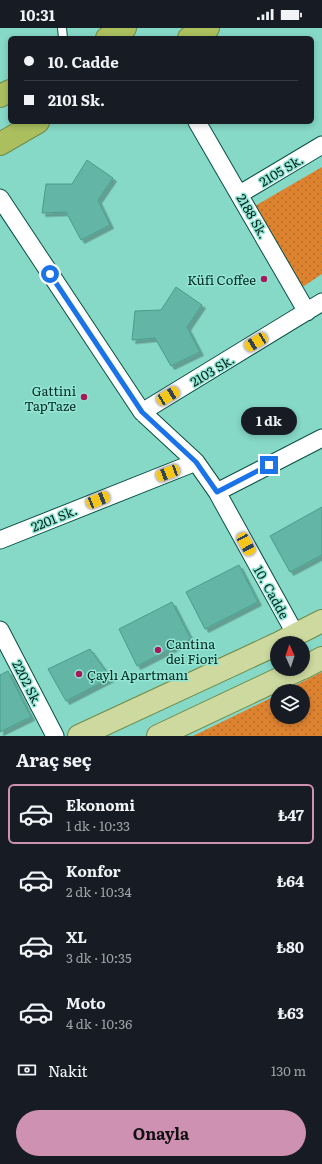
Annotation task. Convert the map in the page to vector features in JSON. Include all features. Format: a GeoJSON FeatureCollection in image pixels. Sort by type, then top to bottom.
{"type":"FeatureCollection","features":[{"type":"Feature","properties":{"kind":"highway"},"geometry":{"type":"LineString","coordinates":[[111,36],[125,28]]}},
{"type":"Feature","properties":{"kind":"highway"},"geometry":{"type":"LineString","coordinates":[[193,36],[208,28]]}},
{"type":"Feature","properties":{"kind":"highway"},"geometry":{"type":"LineString","coordinates":[[0,144],[35,124]]}},
{"type":"Feature","properties":{"kind":"main road"},"geometry":{"type":"LineString","coordinates":[[294,636],[322,621]]}},
{"type":"Feature","properties":{"kind":"main road"},"geometry":{"type":"LineString","coordinates":[[80,736],[270,648]]}},
{"type":"Feature","properties":{"kind":"main road"},"geometry":{"type":"LineString","coordinates":[[310,664],[322,658]]}},
{"type":"Feature","properties":{"kind":"main road"},"geometry":{"type":"LineString","coordinates":[[158,736],[285,676]]}},
{"type":"Feature","properties":{"kind":"street","name":"2188 Sk."},"geometry":{"type":"LineString","coordinates":[[198,124],[307,312]]}},
{"type":"Feature","properties":{"kind":"street","name":"2105 Sk."},"geometry":{"type":"LineString","coordinates":[[240,194],[322,145]]}},
{"type":"Feature","properties":{"kind":"street","name":"10. Cadde"},"geometry":{"type":"LineString","coordinates":[[0,198],[142,412],[196,462],[217,492],[282,636]]}},
{"type":"Feature","properties":{"kind":"street","name":"2103 Sk."},"geometry":{"type":"LineString","coordinates":[[142,412],[322,302]]}},
{"type":"Feature","properties":{"kind":"street"},"geometry":{"type":"LineString","coordinates":[[217,492],[322,438]]}},
{"type":"Feature","properties":{"kind":"street","name":"2201 Sk."},"geometry":{"type":"LineString","coordinates":[[0,540],[196,462]]}},
{"type":"Feature","properties":{"kind":"street","name":"2202 Sk."},"geometry":{"type":"LineString","coordinates":[[0,630],[55,736]]}},
{"type":"Feature","properties":{"kind":"shaded area"},"geometry":{"type":"Polygon","coordinates":[[[322,167],[322,274],[301,288],[255,206],[322,167]]]}},
{"type":"Feature","properties":{"kind":"shaded area"},"geometry":{"type":"Polygon","coordinates":[[[322,672],[322,736],[193,736],[270,698],[270,724],[310,724],[310,684],[298,684],[322,672]]]}},
{"type":"Feature","properties":{"kind":"building"},"geometry":{"type":"Polygon","coordinates":[[[87,160],[113,178],[98,200],[110,225],[81,240],[66,212],[42,213],[46,184],[72,184],[87,160]]]}},
{"type":"Feature","properties":{"kind":"building"},"geometry":{"type":"Polygon","coordinates":[[[176,287],[202,305],[187,327],[200,352],[171,366],[155,338],[132,340],[135,311],[161,310],[176,287]]]}},
{"type":"Feature","properties":{"kind":"building"},"geometry":{"type":"Polygon","coordinates":[[[322,507],[322,555],[290,572],[270,536],[322,507]]]}},
{"type":"Feature","properties":{"kind":"building"},"geometry":{"type":"Polygon","coordinates":[[[239,565],[258,602],[205,629],[186,592],[239,565]]]}},
{"type":"Feature","properties":{"kind":"building"},"geometry":{"type":"Polygon","coordinates":[[[172,602],[191,639],[137,666],[119,629],[172,602]]]}},
{"type":"Feature","properties":{"kind":"building","name":"Çaylı Apartmanı"},"geometry":{"type":"Polygon","coordinates":[[[90,649],[111,678],[66,701],[48,669],[90,649]]]}},
{"type":"Feature","properties":{"kind":"building"},"geometry":{"type":"Polygon","coordinates":[[[8,671],[31,717],[0,732],[0,675],[8,671]]]}},
{"type":"Feature","properties":{"kind":"place","name":"Küfi Coffee"},"geometry":{"type":"Point","coordinates":[264,279]}},
{"type":"Feature","properties":{"kind":"place","name":"Gattini TapTaze"},"geometry":{"type":"Point","coordinates":[84,397]}},
{"type":"Feature","properties":{"kind":"place","name":"Cantina dei Fiori"},"geometry":{"type":"Point","coordinates":[158,650]}},
{"type":"Feature","properties":{"kind":"place","name":"Çaylı Apartmanı"},"geometry":{"type":"Point","coordinates":[79,674]}},
{"type":"Feature","properties":{"kind":"route"},"geometry":{"type":"LineString","coordinates":[[50,274],[142,412],[196,462],[217,492],[269,465]]}}]}
